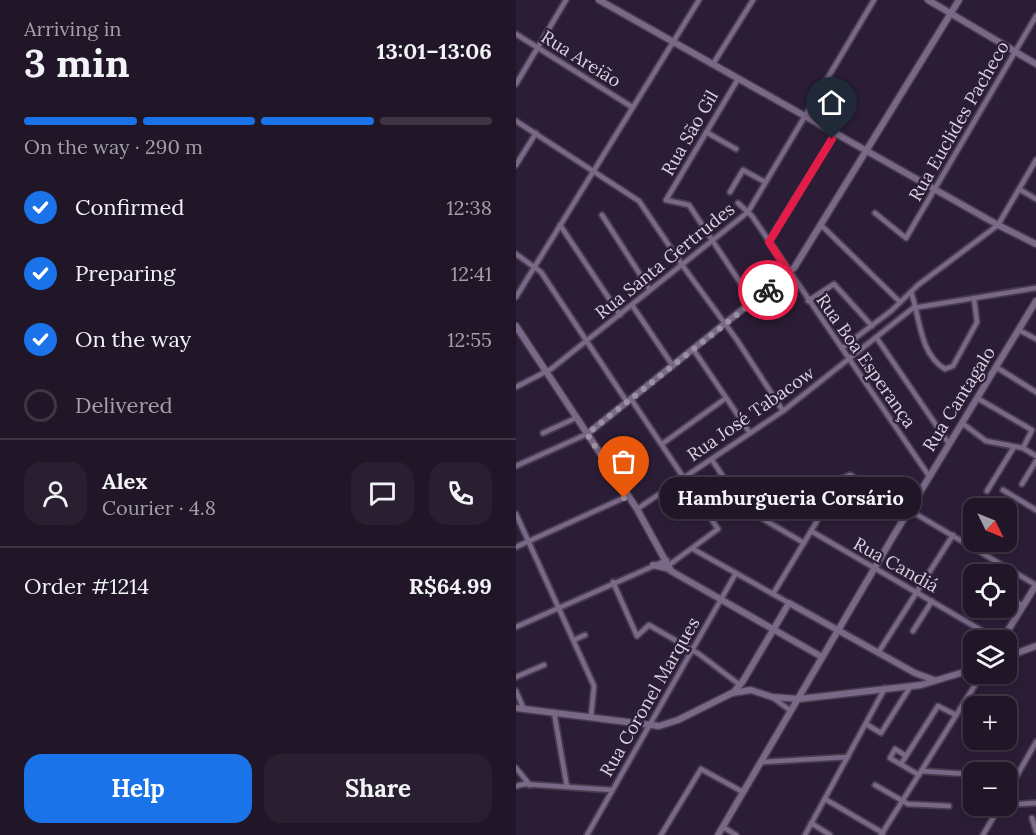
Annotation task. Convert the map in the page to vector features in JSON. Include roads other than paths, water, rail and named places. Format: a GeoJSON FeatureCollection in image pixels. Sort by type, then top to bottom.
{"type":"FeatureCollection","features":[{"type":"Feature","properties":{"kind":"street"},"geometry":{"type":"LineString","coordinates":[[516,84],[566,0]]}},
{"type":"Feature","properties":{"kind":"street"},"geometry":{"type":"LineString","coordinates":[[599,0],[608,2],[673,42],[835,134],[1036,244]]}},
{"type":"Feature","properties":{"kind":"street"},"geometry":{"type":"LineString","coordinates":[[516,297],[699,0]]}},
{"type":"Feature","properties":{"kind":"street"},"geometry":{"type":"LineString","coordinates":[[713,64],[753,0]]}},
{"type":"Feature","properties":{"kind":"street","name":"Rua Santa Gertrudes"},"geometry":{"type":"LineString","coordinates":[[516,387],[546,372],[586,342],[748,212],[874,0]]}},
{"type":"Feature","properties":{"kind":"street"},"geometry":{"type":"LineString","coordinates":[[928,0],[1036,64]]}},
{"type":"Feature","properties":{"kind":"street"},"geometry":{"type":"LineString","coordinates":[[516,466],[587,434],[789,273],[867,152],[959,0]]}},
{"type":"Feature","properties":{"kind":"street","name":"Rua Euclides Pacheco"},"geometry":{"type":"LineString","coordinates":[[875,213],[904,238],[1036,16]]}},
{"type":"Feature","properties":{"kind":"street","name":"Rua Areião"},"geometry":{"type":"LineString","coordinates":[[516,34],[632,107]]}},
{"type":"Feature","properties":{"kind":"street","name":"Rua São Gil"},"geometry":{"type":"LineString","coordinates":[[713,241],[689,205],[666,200],[738,79]]}},
{"type":"Feature","properties":{"kind":"street"},"geometry":{"type":"LineString","coordinates":[[516,120],[639,201],[726,323],[783,411]]}},
{"type":"Feature","properties":{"kind":"street"},"geometry":{"type":"LineString","coordinates":[[706,132],[736,149]]}},
{"type":"Feature","properties":{"kind":"street"},"geometry":{"type":"LineString","coordinates":[[516,165],[536,133]]}},
{"type":"Feature","properties":{"kind":"street"},"geometry":{"type":"LineString","coordinates":[[769,242],[835,134]]}},
{"type":"Feature","properties":{"kind":"street"},"geometry":{"type":"LineString","coordinates":[[842,348],[872,326],[910,292],[998,225],[1036,161]]}},
{"type":"Feature","properties":{"kind":"street"},"geometry":{"type":"LineString","coordinates":[[730,192],[743,170],[765,182]]}},
{"type":"Feature","properties":{"kind":"street"},"geometry":{"type":"LineString","coordinates":[[1019,189],[1036,199]]}},
{"type":"Feature","properties":{"kind":"street","name":"Rua Boa Esperança"},"geometry":{"type":"LineString","coordinates":[[738,203],[748,212],[769,242],[929,476]]}},
{"type":"Feature","properties":{"kind":"street"},"geometry":{"type":"LineString","coordinates":[[602,215],[650,290]]}},
{"type":"Feature","properties":{"kind":"street"},"geometry":{"type":"LineString","coordinates":[[560,225],[620,315]]}},
{"type":"Feature","properties":{"kind":"street"},"geometry":{"type":"LineString","coordinates":[[821,225],[900,302]]}},
{"type":"Feature","properties":{"kind":"street"},"geometry":{"type":"LineString","coordinates":[[713,241],[753,302]]}},
{"type":"Feature","properties":{"kind":"street"},"geometry":{"type":"LineString","coordinates":[[516,254],[535,266],[586,342],[685,477],[718,531],[669,565],[653,566],[613,582],[516,627]]}},
{"type":"Feature","properties":{"kind":"street"},"geometry":{"type":"LineString","coordinates":[[808,301],[834,284],[872,326]]}},
{"type":"Feature","properties":{"kind":"street"},"geometry":{"type":"LineString","coordinates":[[913,308],[1036,288]]}},
{"type":"Feature","properties":{"kind":"street"},"geometry":{"type":"LineString","coordinates":[[910,292],[913,308],[930,353],[941,367],[950,369],[977,322],[975,298]]}},
{"type":"Feature","properties":{"kind":"street","name":"Rua Cantagalo"},"geometry":{"type":"LineString","coordinates":[[718,835],[909,509],[1036,301]]}},
{"type":"Feature","properties":{"kind":"street"},"geometry":{"type":"LineString","coordinates":[[632,305],[673,366]]}},
{"type":"Feature","properties":{"kind":"street","name":"Rua José Tabacow"},"geometry":{"type":"LineString","coordinates":[[637,509],[783,411],[913,308]]}},
{"type":"Feature","properties":{"kind":"street"},"geometry":{"type":"LineString","coordinates":[[516,326],[637,509],[669,565],[721,600],[822,657]]}},
{"type":"Feature","properties":{"kind":"street"},"geometry":{"type":"LineString","coordinates":[[1019,330],[1036,339]]}},
{"type":"Feature","properties":{"kind":"street"},"geometry":{"type":"LineString","coordinates":[[876,337],[949,444]]}},
{"type":"Feature","properties":{"kind":"street"},"geometry":{"type":"LineString","coordinates":[[693,349],[750,433]]}},
{"type":"Feature","properties":{"kind":"street"},"geometry":{"type":"LineString","coordinates":[[996,367],[1036,393]]}},
{"type":"Feature","properties":{"kind":"street"},"geometry":{"type":"LineString","coordinates":[[662,444],[726,398]]}},
{"type":"Feature","properties":{"kind":"street"},"geometry":{"type":"LineString","coordinates":[[977,398],[1032,430],[1023,448]]}},
{"type":"Feature","properties":{"kind":"street"},"geometry":{"type":"LineString","coordinates":[[543,433],[576,418]]}},
{"type":"Feature","properties":{"kind":"street"},"geometry":{"type":"LineString","coordinates":[[962,423],[986,441],[1023,448],[1036,456]]}},
{"type":"Feature","properties":{"kind":"street"},"geometry":{"type":"LineString","coordinates":[[987,491],[1014,447]]}},
{"type":"Feature","properties":{"kind":"street"},"geometry":{"type":"LineString","coordinates":[[712,459],[744,508],[804,543]]}},
{"type":"Feature","properties":{"kind":"street"},"geometry":{"type":"LineString","coordinates":[[1022,484],[1036,461]]}},
{"type":"Feature","properties":{"kind":"street"},"geometry":{"type":"LineString","coordinates":[[773,594],[843,478],[854,476],[1036,585],[1007,630]]}},
{"type":"Feature","properties":{"kind":"street"},"geometry":{"type":"LineString","coordinates":[[1003,490],[1036,510]]}},
{"type":"Feature","properties":{"kind":"street"},"geometry":{"type":"LineString","coordinates":[[516,547],[628,496]]}},
{"type":"Feature","properties":{"kind":"street"},"geometry":{"type":"LineString","coordinates":[[516,514],[596,690],[591,717]]}},
{"type":"Feature","properties":{"kind":"street","name":"Rua Candiá"},"geometry":{"type":"LineString","coordinates":[[811,531],[983,630]]}},
{"type":"Feature","properties":{"kind":"street"},"geometry":{"type":"LineString","coordinates":[[878,653],[953,535]]}},
{"type":"Feature","properties":{"kind":"street"},"geometry":{"type":"LineString","coordinates":[[693,549],[915,673],[940,681]]}},
{"type":"Feature","properties":{"kind":"street","name":"Rua Coronel Marques"},"geometry":{"type":"LineString","coordinates":[[587,835],[736,573]]}},
{"type":"Feature","properties":{"kind":"street"},"geometry":{"type":"LineString","coordinates":[[613,582],[637,636],[649,625],[692,650],[751,690],[772,698],[791,711]]}},
{"type":"Feature","properties":{"kind":"street"},"geometry":{"type":"LineString","coordinates":[[913,631],[932,601]]}},
{"type":"Feature","properties":{"kind":"street"},"geometry":{"type":"LineString","coordinates":[[1017,602],[1023,606]]}},
{"type":"Feature","properties":{"kind":"street"},"geometry":{"type":"LineString","coordinates":[[732,693],[742,683],[786,603]]}},
{"type":"Feature","properties":{"kind":"street"},"geometry":{"type":"LineString","coordinates":[[574,640],[585,635]]}},
{"type":"Feature","properties":{"kind":"street"},"geometry":{"type":"LineString","coordinates":[[1017,653],[1036,646]]}},
{"type":"Feature","properties":{"kind":"street"},"geometry":{"type":"LineString","coordinates":[[516,677],[544,665]]}},
{"type":"Feature","properties":{"kind":"street"},"geometry":{"type":"LineString","coordinates":[[866,724],[881,733],[915,680],[915,673]]}},
{"type":"Feature","properties":{"kind":"street"},"geometry":{"type":"LineString","coordinates":[[772,698],[799,699],[912,685],[940,681],[963,673]]}},
{"type":"Feature","properties":{"kind":"street"},"geometry":{"type":"LineString","coordinates":[[825,799],[882,834],[976,684]]}},
{"type":"Feature","properties":{"kind":"street"},"geometry":{"type":"LineString","coordinates":[[805,835],[885,688]]}},
{"type":"Feature","properties":{"kind":"street"},"geometry":{"type":"LineString","coordinates":[[516,691],[518,707],[649,726],[667,724],[732,693],[751,690]]}},
{"type":"Feature","properties":{"kind":"street"},"geometry":{"type":"LineString","coordinates":[[901,764],[938,706],[956,715]]}},
{"type":"Feature","properties":{"kind":"street"},"geometry":{"type":"LineString","coordinates":[[554,711],[567,787]]}},
{"type":"Feature","properties":{"kind":"street"},"geometry":{"type":"LineString","coordinates":[[1017,776],[1036,742]]}},
{"type":"Feature","properties":{"kind":"street"},"geometry":{"type":"LineString","coordinates":[[906,756],[895,749],[890,758],[920,773],[963,774]]}},
{"type":"Feature","properties":{"kind":"street"},"geometry":{"type":"LineString","coordinates":[[761,762],[848,757]]}},
{"type":"Feature","properties":{"kind":"street"},"geometry":{"type":"LineString","coordinates":[[516,768],[523,785],[612,790]]}},
{"type":"Feature","properties":{"kind":"street"},"geometry":{"type":"LineString","coordinates":[[661,835],[701,769],[743,792]]}},
{"type":"Feature","properties":{"kind":"street"},"geometry":{"type":"LineString","coordinates":[[875,784],[902,802],[911,805],[948,806]]}},
{"type":"Feature","properties":{"kind":"street"},"geometry":{"type":"LineString","coordinates":[[1017,804],[1036,802]]}},
{"type":"Feature","properties":{"kind":"street"},"geometry":{"type":"LineString","coordinates":[[983,835],[996,816]]}},
{"type":"Feature","properties":{"kind":"street"},"geometry":{"type":"LineString","coordinates":[[1032,818],[1036,831]]}},
{"type":"Feature","properties":{"kind":"street"},"geometry":{"type":"LineString","coordinates":[[811,823],[830,835]]}},
{"type":"Feature","properties":{"kind":"street"},"geometry":{"type":"LineString","coordinates":[[723,827],[736,835]]}},
{"type":"Feature","properties":{"kind":"place","name":"Hamburgueria Corsário"},"geometry":{"type":"Point","coordinates":[624,498]}}]}
